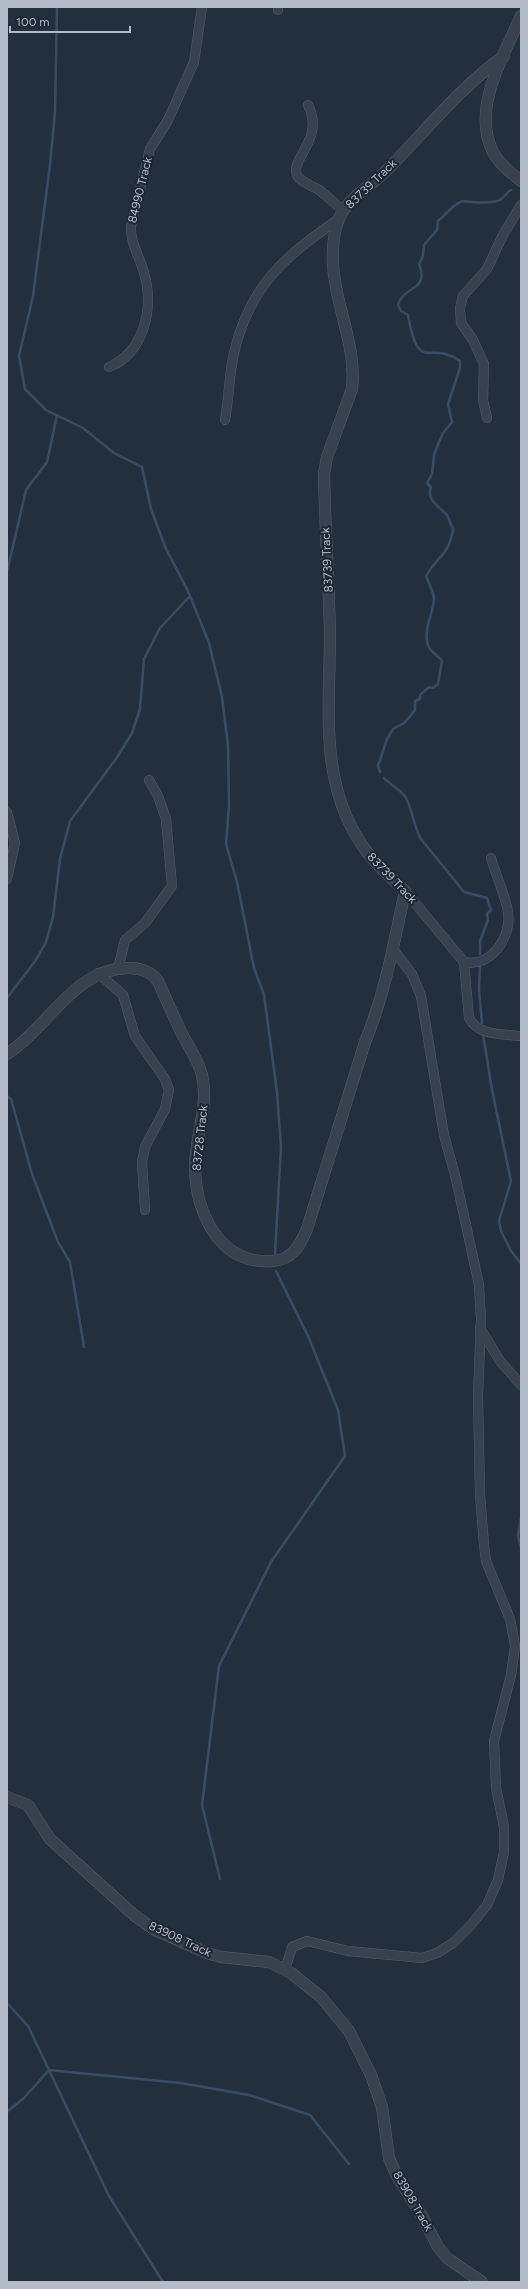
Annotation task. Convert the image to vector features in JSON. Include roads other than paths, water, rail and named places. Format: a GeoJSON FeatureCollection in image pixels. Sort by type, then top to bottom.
{"type":"FeatureCollection","features":[{"type":"Feature","properties":{"kind":"street","name":"84990 Track"},"geometry":{"type":"LineString","coordinates":[[109,367],[128,356],[139,338],[146,319],[149,301],[147,284],[131,239],[131,226],[150,149],[168,120],[194,62],[202,7]]}},
{"type":"Feature","properties":{"kind":"street"},"geometry":{"type":"LineString","coordinates":[[521,16],[504,56],[487,103],[486,126],[490,144],[497,159],[521,180]]}},
{"type":"Feature","properties":{"kind":"street","name":"83739 Track"},"geometry":{"type":"LineString","coordinates":[[464,962],[404,891],[374,861],[349,823],[337,791],[329,751],[329,608],[324,474],[327,457],[352,389],[353,378],[347,337],[334,273],[333,250],[341,215],[478,77],[504,56]]}},
{"type":"Feature","properties":{"kind":"street"},"geometry":{"type":"LineString","coordinates":[[225,420],[233,355],[249,310],[267,279],[286,259],[341,215],[319,190],[301,180],[296,173],[297,163],[308,145],[314,128],[312,114],[308,105]]}},
{"type":"Feature","properties":{"kind":"street"},"geometry":{"type":"LineString","coordinates":[[487,418],[483,400],[484,364],[473,340],[461,323],[460,308],[463,296],[487,269],[506,229],[521,205]]}},
{"type":"Feature","properties":{"kind":"street"},"geometry":{"type":"LineString","coordinates":[[118,969],[125,940],[145,923],[172,886],[166,819],[158,796],[149,780]]}},
{"type":"Feature","properties":{"kind":"street"},"geometry":{"type":"LineString","coordinates":[[7,812],[15,843],[7,879]]}},
{"type":"Feature","properties":{"kind":"street"},"geometry":{"type":"LineString","coordinates":[[491,858],[508,913],[505,934],[495,953],[488,960],[471,964],[464,962],[469,1018],[471,1023],[484,1031],[521,1036]]}},
{"type":"Feature","properties":{"kind":"street","name":"83728 Track"},"geometry":{"type":"LineString","coordinates":[[7,1054],[30,1037],[76,989],[98,973],[118,969],[143,970],[154,976],[200,1066],[204,1093],[197,1150],[196,1178],[198,1191],[208,1223],[218,1239],[229,1251],[251,1260],[274,1261],[293,1254],[308,1229],[364,1048],[376,1016],[393,949],[404,891]]}},
{"type":"Feature","properties":{"kind":"street"},"geometry":{"type":"LineString","coordinates":[[285,1970],[292,1947],[307,1941],[348,1951],[422,1958],[429,1956],[453,1943],[471,1925],[487,1905],[498,1880],[504,1852],[504,1827],[496,1788],[494,1741],[511,1674],[515,1646],[510,1619],[486,1560],[484,1545],[480,1494],[478,1397],[480,1328],[476,1268],[444,1135],[421,996],[412,974],[393,949]]}},
{"type":"Feature","properties":{"kind":"street"},"geometry":{"type":"LineString","coordinates":[[98,973],[122,996],[135,1036],[165,1079],[169,1090],[165,1109],[145,1147],[142,1162],[145,1210]]}},
{"type":"Feature","properties":{"kind":"street"},"geometry":{"type":"LineString","coordinates":[[480,1328],[500,1361],[521,1385]]}},
{"type":"Feature","properties":{"kind":"street","name":"83908 Track"},"geometry":{"type":"LineString","coordinates":[[7,1797],[28,1805],[50,1839],[135,1916],[155,1930],[207,1953],[221,1957],[269,1962],[285,1970],[321,1997],[349,2032],[361,2051],[382,2107],[389,2158],[396,2174],[422,2216],[438,2247],[448,2258],[482,2282]]}},
{"type":"Feature","properties":{"kind":"waterway"},"geometry":{"type":"LineString","coordinates":[[57,7],[55,112],[50,165],[33,296],[19,356],[25,389],[46,410],[83,428],[114,453],[142,467],[151,509],[166,549],[188,591],[209,643],[222,697],[228,746],[229,805],[226,844],[237,882],[254,968],[264,995],[277,1092],[281,1147],[275,1254]]}},
{"type":"Feature","properties":{"kind":"waterway"},"geometry":{"type":"LineString","coordinates":[[380,772],[378,766],[387,739],[393,729],[404,723],[412,714],[415,710],[415,701],[420,699],[420,695],[429,687],[433,688],[438,684],[442,661],[430,650],[428,645],[427,628],[434,599],[426,576],[446,551],[453,529],[447,515],[431,499],[431,487],[427,483],[432,474],[434,455],[439,442],[443,433],[452,422],[448,404],[460,368],[460,361],[449,355],[440,353],[426,353],[421,351],[416,345],[412,334],[408,315],[401,311],[398,305],[405,294],[419,284],[421,279],[419,264],[423,256],[424,245],[437,230],[438,221],[454,206],[462,201],[482,203],[498,201],[511,190]]}},
{"type":"Feature","properties":{"kind":"waterway"},"geometry":{"type":"LineString","coordinates":[[7,572],[26,490],[47,462],[57,415]]}},
{"type":"Feature","properties":{"kind":"waterway"},"geometry":{"type":"LineString","coordinates":[[7,998],[36,960],[46,942],[53,917],[60,859],[70,821],[118,756],[132,733],[140,709],[144,659],[160,628],[190,596]]}},
{"type":"Feature","properties":{"kind":"waterway"},"geometry":{"type":"LineString","coordinates":[[384,778],[405,797],[421,839],[464,892],[487,898],[491,910],[487,914],[488,920],[480,941],[480,954]]}},
{"type":"Feature","properties":{"kind":"waterway"},"geometry":{"type":"LineString","coordinates":[[480,967],[479,990],[482,1023]]}},
{"type":"Feature","properties":{"kind":"waterway"},"geometry":{"type":"LineString","coordinates":[[483,1034],[492,1090],[511,1181],[499,1221],[501,1231],[511,1251],[521,1264]]}},
{"type":"Feature","properties":{"kind":"waterway"},"geometry":{"type":"LineString","coordinates":[[7,1096],[11,1099],[32,1174],[58,1242],[70,1262],[84,1347]]}},
{"type":"Feature","properties":{"kind":"waterway"},"geometry":{"type":"LineString","coordinates":[[220,1879],[202,1805],[219,1666],[271,1562],[345,1456],[338,1410],[308,1336],[276,1271]]}},
{"type":"Feature","properties":{"kind":"waterway"},"geometry":{"type":"LineString","coordinates":[[521,1518],[518,1536],[521,1548]]}},
{"type":"Feature","properties":{"kind":"waterway"},"geometry":{"type":"LineString","coordinates":[[7,2003],[28,2026],[109,2196],[163,2282]]}},
{"type":"Feature","properties":{"kind":"waterway"},"geometry":{"type":"LineString","coordinates":[[7,2112],[24,2098],[49,2070],[181,2083],[249,2095],[310,2115],[349,2164]]}}]}
